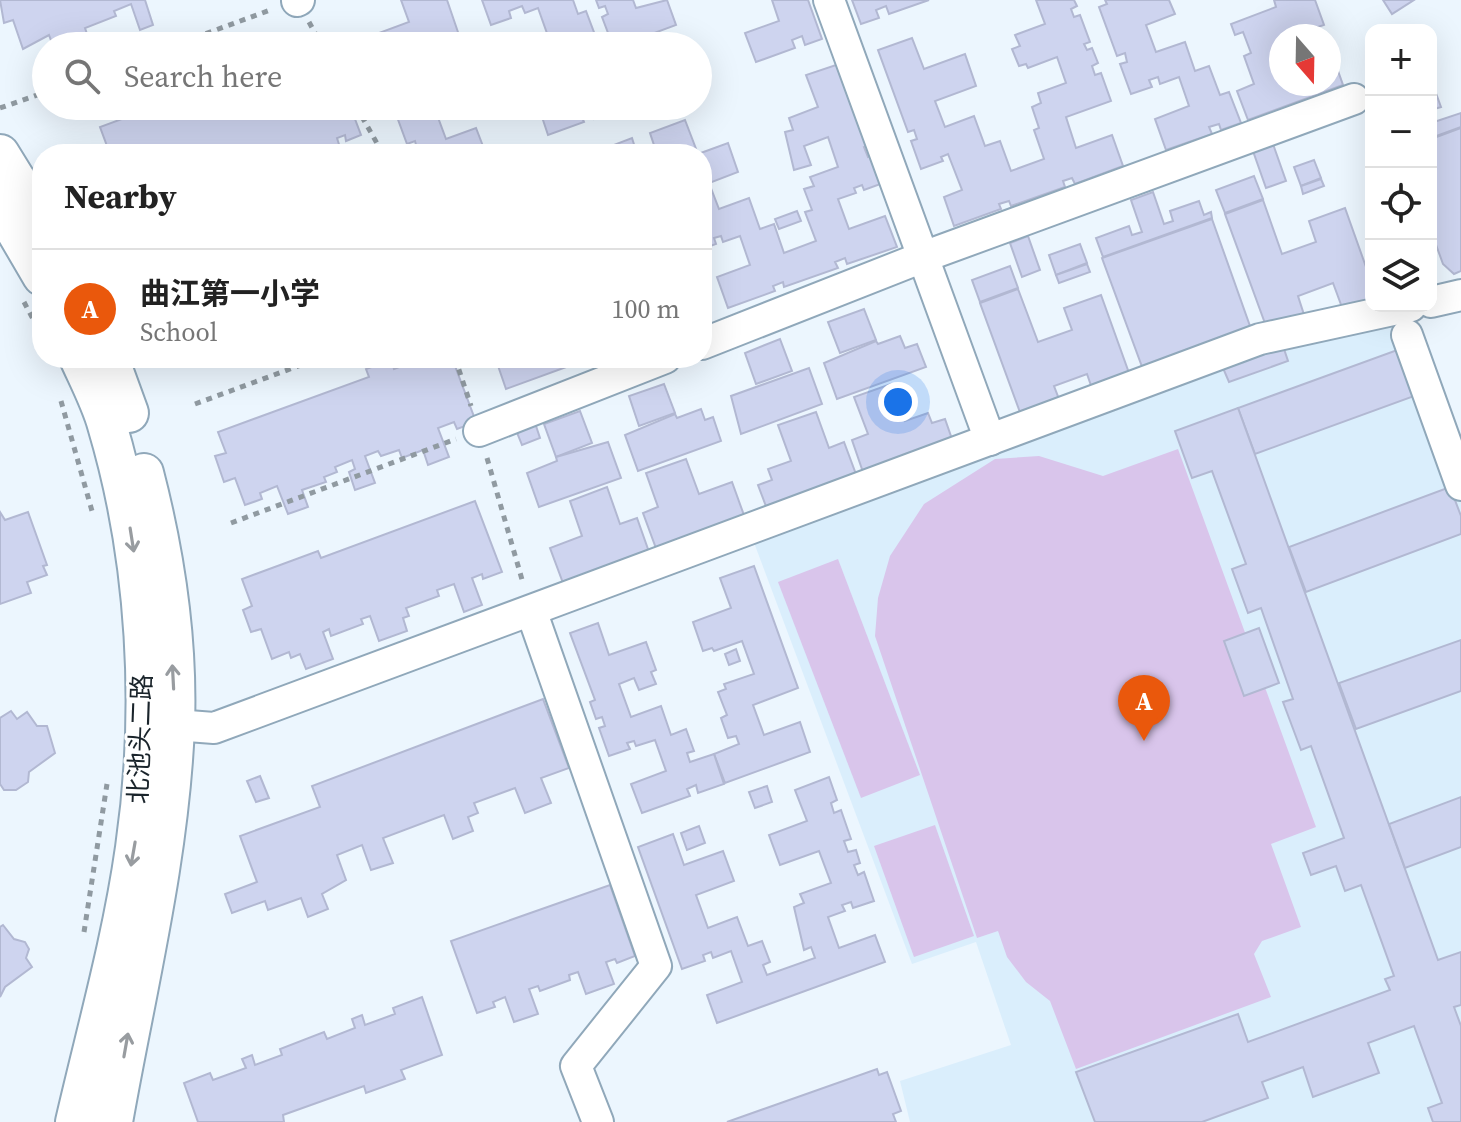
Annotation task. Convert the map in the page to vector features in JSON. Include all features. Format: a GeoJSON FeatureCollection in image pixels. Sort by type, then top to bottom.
{"type":"FeatureCollection","features":[{"type":"Feature","properties":{"kind":"main road"},"geometry":{"type":"LineString","coordinates":[[0,154],[32,206]]}},
{"type":"Feature","properties":{"kind":"main road"},"geometry":{"type":"LineString","coordinates":[[0,204],[32,259]]}},
{"type":"Feature","properties":{"kind":"main road","name":"北池头二路"},"geometry":{"type":"LineString","coordinates":[[113,368],[131,418],[163,547],[175,725],[168,809],[113,1122]]}},
{"type":"Feature","properties":{"kind":"main road","name":"北池头二路"},"geometry":{"type":"LineString","coordinates":[[68,373],[107,423],[126,503],[140,584],[143,668],[143,755],[135,848],[75,1122]]}},
{"type":"Feature","properties":{"kind":"street"},"geometry":{"type":"LineString","coordinates":[[829,0],[990,440]]}},
{"type":"Feature","properties":{"kind":"street"},"geometry":{"type":"LineString","coordinates":[[712,340],[923,257],[1354,99]]}},
{"type":"Feature","properties":{"kind":"street"},"geometry":{"type":"LineString","coordinates":[[1437,301],[1461,295]]}},
{"type":"Feature","properties":{"kind":"street"},"geometry":{"type":"LineString","coordinates":[[175,725],[214,728],[532,613],[1260,339],[1409,321],[1461,485]]}},
{"type":"Feature","properties":{"kind":"street"},"geometry":{"type":"LineString","coordinates":[[479,431],[640,368]]}},
{"type":"Feature","properties":{"kind":"street"},"geometry":{"type":"LineString","coordinates":[[532,613],[656,966],[576,1066],[598,1122]]}},
{"type":"Feature","properties":{"kind":"path"},"geometry":{"type":"LineString","coordinates":[[210,32],[298,0],[315,32]]}},
{"type":"Feature","properties":{"kind":"path"},"geometry":{"type":"LineString","coordinates":[[0,108],[32,97]]}},
{"type":"Feature","properties":{"kind":"path"},"geometry":{"type":"LineString","coordinates":[[364,120],[377,144]]}},
{"type":"Feature","properties":{"kind":"path"},"geometry":{"type":"LineString","coordinates":[[195,404],[293,368]]}},
{"type":"Feature","properties":{"kind":"path"},"geometry":{"type":"LineString","coordinates":[[458,368],[532,613]]}},
{"type":"Feature","properties":{"kind":"path"},"geometry":{"type":"LineString","coordinates":[[68,373],[94,518]]}},
{"type":"Feature","properties":{"kind":"path"},"geometry":{"type":"LineString","coordinates":[[231,523],[479,431]]}},
{"type":"Feature","properties":{"kind":"path"},"geometry":{"type":"LineString","coordinates":[[82,944],[109,771]]}},
{"type":"Feature","properties":{"kind":"shaded area"},"geometry":{"type":"Polygon","coordinates":[[[1413,315],[1461,444],[1461,1122],[910,1122],[900,1081],[1011,1045],[976,942],[912,964],[753,540],[1359,317],[1413,315]]]}},
{"type":"Feature","properties":{"kind":"shaded area"},"geometry":{"type":"Polygon","coordinates":[[[1178,449],[1316,827],[1271,844],[1301,927],[1262,941],[1254,954],[1271,997],[1076,1069],[1050,1001],[1026,982],[1007,957],[998,931],[977,938],[875,636],[878,598],[890,556],[924,504],[995,459],[1039,456],[1103,476],[1178,449]]]}},
{"type":"Feature","properties":{"kind":"shaded area"},"geometry":{"type":"Polygon","coordinates":[[[838,559],[920,775],[861,798],[778,582],[838,559]]]}},
{"type":"Feature","properties":{"kind":"shaded area"},"geometry":{"type":"Polygon","coordinates":[[[935,825],[974,936],[914,957],[874,846],[935,825]]]}},
{"type":"Feature","properties":{"kind":"building"},"geometry":{"type":"Polygon","coordinates":[[[0,0],[145,0],[153,25],[140,30],[131,4],[114,11],[116,16],[85,28],[86,32],[32,32],[32,44],[23,49],[13,20],[4,23],[0,0]]]}},
{"type":"Feature","properties":{"kind":"building"},"geometry":{"type":"Polygon","coordinates":[[[401,0],[447,0],[458,32],[382,32],[409,22],[401,0]]]}},
{"type":"Feature","properties":{"kind":"building"},"geometry":{"type":"Polygon","coordinates":[[[482,0],[573,0],[578,14],[586,11],[594,32],[547,32],[538,8],[525,13],[522,6],[509,11],[511,18],[491,25],[482,0]]]}},
{"type":"Feature","properties":{"kind":"building"},"geometry":{"type":"Polygon","coordinates":[[[596,0],[633,0],[636,8],[667,0],[676,25],[657,32],[608,32],[602,17],[608,14],[605,6],[599,8],[596,0]]]}},
{"type":"Feature","properties":{"kind":"building"},"geometry":{"type":"Polygon","coordinates":[[[772,0],[808,0],[822,39],[805,45],[802,36],[792,40],[795,48],[756,62],[745,33],[779,21],[772,0]]]}},
{"type":"Feature","properties":{"kind":"building"},"geometry":{"type":"Polygon","coordinates":[[[852,0],[929,0],[889,14],[886,6],[876,10],[879,18],[861,24],[852,0]]]}},
{"type":"Feature","properties":{"kind":"building"},"geometry":{"type":"Polygon","coordinates":[[[1036,0],[1074,0],[1077,6],[1071,9],[1074,17],[1080,15],[1090,42],[1084,44],[1087,50],[1092,48],[1098,63],[1092,66],[1095,75],[1101,73],[1111,101],[1066,117],[1076,148],[1112,135],[1123,166],[1075,184],[1072,178],[1063,181],[1065,187],[1011,206],[1009,201],[999,204],[1001,209],[954,226],[944,197],[962,190],[948,154],[941,157],[943,161],[921,169],[911,141],[917,139],[914,130],[908,132],[878,50],[912,38],[924,69],[965,54],[976,86],[935,101],[945,127],[974,116],[985,146],[1000,141],[1011,171],[1044,159],[1034,130],[1039,128],[1032,107],[1041,103],[1038,93],[1066,83],[1057,57],[1028,68],[1026,64],[1019,66],[1012,49],[1020,46],[1015,35],[1045,24],[1036,0]]]}},
{"type":"Feature","properties":{"kind":"building"},"geometry":{"type":"Polygon","coordinates":[[[1105,0],[1169,0],[1175,14],[1146,25],[1156,52],[1185,42],[1195,71],[1209,66],[1220,95],[1229,92],[1241,123],[1221,130],[1219,124],[1209,127],[1212,134],[1166,150],[1155,119],[1189,106],[1179,77],[1160,84],[1158,77],[1149,80],[1152,87],[1131,94],[1120,64],[1127,62],[1125,53],[1117,56],[1099,7],[1107,4],[1105,0]]]}},
{"type":"Feature","properties":{"kind":"building"},"geometry":{"type":"Polygon","coordinates":[[[1274,0],[1315,0],[1324,24],[1269,24],[1269,96],[1313,96],[1248,120],[1237,91],[1254,84],[1244,56],[1251,53],[1243,32],[1235,35],[1231,24],[1276,7],[1274,0]]]}},
{"type":"Feature","properties":{"kind":"building"},"geometry":{"type":"Polygon","coordinates":[[[1383,0],[1414,0],[1392,14],[1383,0]]]}},
{"type":"Feature","properties":{"kind":"building"},"geometry":{"type":"Polygon","coordinates":[[[842,63],[872,144],[864,147],[868,157],[876,154],[886,182],[864,190],[862,185],[854,188],[856,193],[838,199],[849,229],[885,216],[897,247],[847,264],[845,258],[835,262],[838,268],[784,287],[783,282],[773,286],[775,291],[728,308],[717,277],[750,265],[740,236],[723,242],[721,236],[714,238],[716,244],[712,245],[712,191],[719,209],[749,198],[760,229],[774,224],[784,253],[816,241],[805,212],[812,210],[804,189],[814,186],[810,177],[838,167],[828,137],[804,146],[811,165],[794,170],[785,132],[793,130],[789,118],[818,107],[806,75],[842,63]]]}},
{"type":"Feature","properties":{"kind":"building"},"geometry":{"type":"Polygon","coordinates":[[[1461,113],[1461,127],[1437,136],[1437,121],[1461,113]]]}},
{"type":"Feature","properties":{"kind":"building"},"geometry":{"type":"Polygon","coordinates":[[[119,120],[355,120],[361,135],[346,141],[345,135],[337,138],[339,144],[106,144],[100,127],[119,120]]]}},
{"type":"Feature","properties":{"kind":"building"},"geometry":{"type":"Polygon","coordinates":[[[398,120],[439,120],[446,139],[476,128],[482,144],[416,144],[415,141],[407,144],[398,120]]]}},
{"type":"Feature","properties":{"kind":"building"},"geometry":{"type":"Polygon","coordinates":[[[543,120],[584,122],[548,135],[543,120]]]}},
{"type":"Feature","properties":{"kind":"building"},"geometry":{"type":"Polygon","coordinates":[[[685,120],[694,144],[654,144],[650,133],[685,120]]]}},
{"type":"Feature","properties":{"kind":"building"},"geometry":{"type":"Polygon","coordinates":[[[1461,128],[1461,271],[1454,274],[1443,264],[1437,248],[1437,137],[1461,128]]]}},
{"type":"Feature","properties":{"kind":"building"},"geometry":{"type":"Polygon","coordinates":[[[632,138],[634,144],[616,144],[632,138]]]}},
{"type":"Feature","properties":{"kind":"building"},"geometry":{"type":"Polygon","coordinates":[[[728,143],[738,172],[712,182],[712,149],[728,143]]]}},
{"type":"Feature","properties":{"kind":"building"},"geometry":{"type":"Polygon","coordinates":[[[1273,144],[1286,181],[1266,188],[1253,151],[1273,144]]]}},
{"type":"Feature","properties":{"kind":"building"},"geometry":{"type":"Polygon","coordinates":[[[1314,160],[1321,178],[1301,186],[1294,167],[1314,160]]]}},
{"type":"Feature","properties":{"kind":"building"},"geometry":{"type":"Polygon","coordinates":[[[1254,176],[1263,199],[1225,213],[1216,190],[1254,176]]]}},
{"type":"Feature","properties":{"kind":"building"},"geometry":{"type":"Polygon","coordinates":[[[1321,179],[1324,186],[1303,194],[1301,186],[1321,179]]]}},
{"type":"Feature","properties":{"kind":"building"},"geometry":{"type":"Polygon","coordinates":[[[1153,192],[1164,224],[1173,221],[1170,211],[1199,201],[1204,215],[1211,212],[1212,218],[1103,257],[1096,238],[1129,226],[1132,235],[1142,232],[1131,200],[1153,192]]]}},
{"type":"Feature","properties":{"kind":"building"},"geometry":{"type":"Polygon","coordinates":[[[1263,200],[1282,254],[1316,242],[1309,221],[1345,208],[1365,264],[1365,302],[1343,310],[1333,283],[1298,296],[1307,324],[1270,337],[1225,214],[1263,200]]]}},
{"type":"Feature","properties":{"kind":"building"},"geometry":{"type":"Polygon","coordinates":[[[797,211],[801,221],[779,229],[775,219],[797,211]]]}},
{"type":"Feature","properties":{"kind":"building"},"geometry":{"type":"Polygon","coordinates":[[[1212,219],[1256,343],[1148,383],[1102,258],[1212,219]]]}},
{"type":"Feature","properties":{"kind":"building"},"geometry":{"type":"Polygon","coordinates":[[[1028,236],[1040,270],[1022,277],[1010,243],[1028,236]]]}},
{"type":"Feature","properties":{"kind":"building"},"geometry":{"type":"Polygon","coordinates":[[[1080,244],[1087,263],[1056,275],[1049,255],[1080,244]]]}},
{"type":"Feature","properties":{"kind":"building"},"geometry":{"type":"Polygon","coordinates":[[[1087,264],[1090,272],[1059,283],[1056,275],[1087,264]]]}},
{"type":"Feature","properties":{"kind":"building"},"geometry":{"type":"Polygon","coordinates":[[[1010,266],[1018,288],[980,302],[972,280],[1010,266]]]}},
{"type":"Feature","properties":{"kind":"building"},"geometry":{"type":"Polygon","coordinates":[[[1018,289],[1038,342],[1072,330],[1064,308],[1101,295],[1134,387],[1096,400],[1087,374],[1054,386],[1064,412],[1025,426],[980,303],[1018,289]]]}},
{"type":"Feature","properties":{"kind":"building"},"geometry":{"type":"Polygon","coordinates":[[[864,309],[876,340],[840,353],[828,322],[864,309]]]}},
{"type":"Feature","properties":{"kind":"building"},"geometry":{"type":"Polygon","coordinates":[[[900,336],[905,348],[917,344],[926,367],[837,399],[824,363],[876,341],[878,344],[900,336]]]}},
{"type":"Feature","properties":{"kind":"building"},"geometry":{"type":"Polygon","coordinates":[[[780,339],[792,371],[756,384],[745,353],[780,339]]]}},
{"type":"Feature","properties":{"kind":"building"},"geometry":{"type":"Polygon","coordinates":[[[1283,346],[1288,361],[1229,382],[1223,368],[1283,346]]]}},
{"type":"Feature","properties":{"kind":"building"},"geometry":{"type":"Polygon","coordinates":[[[1400,349],[1417,395],[1255,454],[1238,408],[1400,349]]]}},
{"type":"Feature","properties":{"kind":"building"},"geometry":{"type":"Polygon","coordinates":[[[369,368],[456,368],[476,422],[457,429],[454,422],[438,428],[449,457],[428,465],[423,450],[402,458],[399,450],[381,456],[378,451],[365,456],[375,483],[355,490],[349,472],[355,469],[352,460],[335,467],[337,472],[324,477],[326,482],[302,490],[308,507],[288,514],[277,486],[260,493],[262,499],[245,505],[235,478],[224,482],[215,456],[226,453],[218,432],[369,377],[366,369],[369,368]]]}},
{"type":"Feature","properties":{"kind":"building"},"geometry":{"type":"Polygon","coordinates":[[[499,368],[564,368],[506,389],[499,368]]]}},
{"type":"Feature","properties":{"kind":"building"},"geometry":{"type":"Polygon","coordinates":[[[809,368],[822,404],[741,434],[731,396],[809,368]]]}},
{"type":"Feature","properties":{"kind":"building"},"geometry":{"type":"Polygon","coordinates":[[[664,384],[675,413],[639,426],[629,396],[664,384]]]}},
{"type":"Feature","properties":{"kind":"building"},"geometry":{"type":"Polygon","coordinates":[[[891,384],[905,421],[928,413],[932,423],[945,419],[953,442],[864,475],[852,440],[868,434],[854,397],[891,384]]]}},
{"type":"Feature","properties":{"kind":"building"},"geometry":{"type":"Polygon","coordinates":[[[1238,408],[1438,960],[1461,952],[1461,1005],[1454,1007],[1461,1026],[1461,1122],[1433,1122],[1428,1108],[1442,1103],[1414,1026],[1368,1043],[1379,1073],[1313,1097],[1303,1067],[1262,1082],[1268,1098],[1202,1122],[1095,1122],[1076,1072],[1238,1014],[1248,1042],[1390,990],[1385,979],[1394,976],[1361,885],[1345,891],[1336,866],[1311,875],[1303,853],[1344,838],[1311,746],[1301,750],[1283,702],[1293,699],[1261,608],[1248,613],[1232,569],[1246,564],[1212,471],[1192,478],[1175,431],[1238,408]]]}},
{"type":"Feature","properties":{"kind":"building"},"geometry":{"type":"Polygon","coordinates":[[[701,409],[705,420],[713,417],[721,441],[638,471],[625,435],[675,414],[677,418],[701,409]]]}},
{"type":"Feature","properties":{"kind":"building"},"geometry":{"type":"Polygon","coordinates":[[[580,411],[592,443],[556,457],[544,424],[580,411]]]}},
{"type":"Feature","properties":{"kind":"building"},"geometry":{"type":"Polygon","coordinates":[[[816,412],[829,448],[844,442],[857,477],[767,509],[758,485],[772,480],[768,469],[791,461],[778,425],[816,412]]]}},
{"type":"Feature","properties":{"kind":"building"},"geometry":{"type":"Polygon","coordinates":[[[535,423],[540,438],[522,445],[516,430],[535,423]]]}},
{"type":"Feature","properties":{"kind":"building"},"geometry":{"type":"Polygon","coordinates":[[[608,442],[621,478],[539,507],[527,473],[557,461],[556,457],[608,442]]]}},
{"type":"Feature","properties":{"kind":"building"},"geometry":{"type":"Polygon","coordinates":[[[686,459],[699,494],[732,482],[745,518],[657,551],[643,513],[658,507],[646,473],[686,459]]]}},
{"type":"Feature","properties":{"kind":"building"},"geometry":{"type":"Polygon","coordinates":[[[607,487],[620,524],[637,518],[649,552],[563,583],[550,548],[582,536],[570,501],[607,487]]]}},
{"type":"Feature","properties":{"kind":"building"},"geometry":{"type":"Polygon","coordinates":[[[1450,487],[1461,516],[1461,534],[1306,592],[1289,547],[1450,487]]]}},
{"type":"Feature","properties":{"kind":"building"},"geometry":{"type":"Polygon","coordinates":[[[475,501],[502,572],[483,579],[482,574],[472,578],[482,605],[464,612],[454,584],[437,590],[439,596],[406,608],[409,616],[403,618],[407,631],[379,641],[370,616],[361,619],[363,624],[331,636],[329,629],[323,632],[333,659],[306,669],[300,654],[291,658],[289,652],[272,659],[261,629],[251,632],[243,610],[252,606],[242,579],[318,551],[321,558],[475,501]]]}},
{"type":"Feature","properties":{"kind":"building"},"geometry":{"type":"Polygon","coordinates":[[[0,512],[5,520],[28,512],[47,565],[43,566],[47,575],[27,582],[31,593],[0,604],[0,512]]]}},
{"type":"Feature","properties":{"kind":"building"},"geometry":{"type":"Polygon","coordinates":[[[754,566],[798,688],[753,705],[764,735],[800,722],[810,752],[725,783],[714,754],[739,744],[736,736],[728,738],[721,718],[727,715],[718,692],[726,689],[724,684],[754,674],[742,641],[714,651],[712,648],[703,651],[693,622],[731,608],[720,578],[754,566]]]}},
{"type":"Feature","properties":{"kind":"building"},"geometry":{"type":"Polygon","coordinates":[[[598,623],[609,655],[646,642],[656,670],[651,672],[656,684],[639,690],[634,678],[619,684],[631,717],[661,706],[671,735],[686,729],[694,751],[687,753],[690,762],[714,754],[724,784],[698,793],[696,785],[687,789],[690,796],[642,813],[631,784],[666,771],[655,740],[636,746],[634,741],[627,743],[630,749],[609,756],[599,728],[605,726],[602,717],[596,719],[590,702],[595,700],[570,633],[598,623]]]}},
{"type":"Feature","properties":{"kind":"building"},"geometry":{"type":"Polygon","coordinates":[[[1259,628],[1279,683],[1244,696],[1224,641],[1259,628]]]}},
{"type":"Feature","properties":{"kind":"building"},"geometry":{"type":"Polygon","coordinates":[[[1461,640],[1461,691],[1356,729],[1339,683],[1461,640]]]}},
{"type":"Feature","properties":{"kind":"building"},"geometry":{"type":"Polygon","coordinates":[[[736,649],[740,661],[729,665],[725,654],[736,649]]]}},
{"type":"Feature","properties":{"kind":"building"},"geometry":{"type":"Polygon","coordinates":[[[543,699],[569,768],[541,778],[551,803],[525,813],[515,788],[474,803],[478,813],[468,817],[473,831],[453,839],[444,815],[383,838],[393,863],[371,870],[362,845],[337,855],[346,880],[322,894],[328,909],[308,917],[301,898],[268,910],[265,901],[232,913],[225,894],[257,882],[240,836],[320,807],[312,786],[543,699]]]}},
{"type":"Feature","properties":{"kind":"building"},"geometry":{"type":"Polygon","coordinates":[[[11,711],[17,719],[27,712],[37,726],[47,726],[55,753],[29,772],[28,782],[16,790],[4,790],[0,784],[0,718],[11,711]]]}},
{"type":"Feature","properties":{"kind":"building"},"geometry":{"type":"Polygon","coordinates":[[[260,776],[269,798],[256,802],[247,781],[260,776]]]}},
{"type":"Feature","properties":{"kind":"building"},"geometry":{"type":"Polygon","coordinates":[[[829,777],[837,800],[831,803],[834,813],[841,810],[851,839],[844,841],[848,852],[856,850],[860,863],[854,865],[858,875],[864,872],[874,901],[853,908],[851,902],[842,905],[845,911],[828,917],[839,948],[875,935],[885,962],[717,1023],[707,995],[742,982],[731,951],[713,958],[711,952],[703,955],[705,961],[682,969],[638,847],[673,834],[684,865],[723,851],[734,881],[696,895],[708,928],[737,917],[748,946],[762,941],[770,962],[763,965],[767,975],[815,958],[811,947],[804,950],[794,907],[804,903],[800,894],[831,883],[819,851],[780,865],[769,835],[807,821],[795,790],[829,777]]]}},
{"type":"Feature","properties":{"kind":"building"},"geometry":{"type":"Polygon","coordinates":[[[767,786],[772,802],[755,808],[749,792],[767,786]]]}},
{"type":"Feature","properties":{"kind":"building"},"geometry":{"type":"Polygon","coordinates":[[[1461,797],[1461,847],[1405,868],[1389,824],[1461,797]]]}},
{"type":"Feature","properties":{"kind":"building"},"geometry":{"type":"Polygon","coordinates":[[[699,826],[705,843],[687,850],[681,833],[699,826]]]}},
{"type":"Feature","properties":{"kind":"building"},"geometry":{"type":"Polygon","coordinates":[[[610,885],[635,956],[617,963],[615,959],[606,962],[614,984],[586,994],[578,972],[569,975],[570,980],[540,991],[538,986],[529,989],[538,1014],[514,1022],[505,997],[493,1002],[495,1007],[477,1013],[451,941],[610,885]]]}},
{"type":"Feature","properties":{"kind":"building"},"geometry":{"type":"Polygon","coordinates":[[[3,925],[14,939],[25,942],[29,949],[26,958],[32,967],[5,987],[0,997],[0,927],[3,925]]]}},
{"type":"Feature","properties":{"kind":"building"},"geometry":{"type":"Polygon","coordinates":[[[422,997],[442,1055],[401,1070],[405,1079],[366,1093],[364,1086],[283,1115],[284,1122],[198,1122],[184,1083],[210,1073],[213,1080],[246,1068],[242,1059],[252,1055],[255,1065],[282,1055],[280,1049],[324,1032],[327,1039],[355,1028],[352,1019],[362,1015],[365,1025],[395,1014],[393,1008],[422,997]]]}},
{"type":"Feature","properties":{"kind":"building"},"geometry":{"type":"Polygon","coordinates":[[[877,1069],[879,1075],[887,1072],[901,1111],[893,1114],[896,1122],[727,1122],[877,1069]]]}},
{"type":"Feature","properties":{"kind":"place","name":"曲江第一小学"},"geometry":{"type":"Point","coordinates":[1144,741]}}]}
